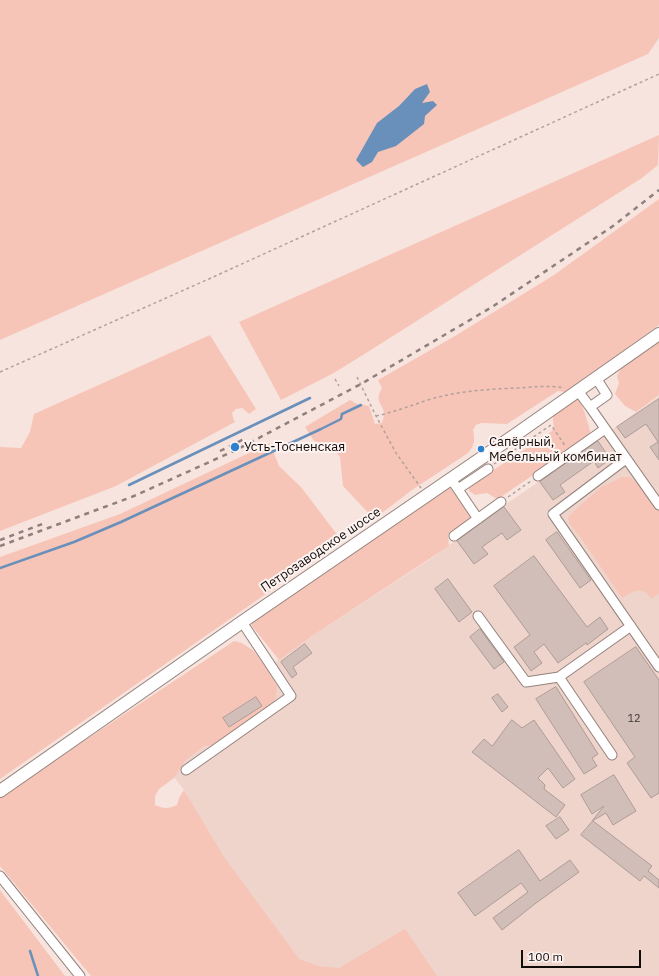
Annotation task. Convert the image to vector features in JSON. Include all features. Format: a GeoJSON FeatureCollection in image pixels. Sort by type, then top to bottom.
{"type":"FeatureCollection","features":[{"type":"Feature","properties":{"kind":"main road","name":"Петрозаводское шоссе"},"geometry":{"type":"LineString","coordinates":[[0,790],[659,334]]}},
{"type":"Feature","properties":{"kind":"street"},"geometry":{"type":"LineString","coordinates":[[590,407],[607,395],[596,378]]}},
{"type":"Feature","properties":{"kind":"street"},"geometry":{"type":"LineString","coordinates":[[578,391],[659,505]]}},
{"type":"Feature","properties":{"kind":"street"},"geometry":{"type":"LineString","coordinates":[[538,476],[605,429]]}},
{"type":"Feature","properties":{"kind":"street"},"geometry":{"type":"LineString","coordinates":[[626,459],[552,514],[659,667]]}},
{"type":"Feature","properties":{"kind":"street"},"geometry":{"type":"LineString","coordinates":[[458,489],[488,469]]}},
{"type":"Feature","properties":{"kind":"street"},"geometry":{"type":"LineString","coordinates":[[451,479],[478,519]]}},
{"type":"Feature","properties":{"kind":"street"},"geometry":{"type":"LineString","coordinates":[[454,536],[501,502]]}},
{"type":"Feature","properties":{"kind":"street"},"geometry":{"type":"LineString","coordinates":[[478,616],[526,682],[559,676],[631,626]]}},
{"type":"Feature","properties":{"kind":"street"},"geometry":{"type":"LineString","coordinates":[[186,770],[291,696],[242,622]]}},
{"type":"Feature","properties":{"kind":"street"},"geometry":{"type":"LineString","coordinates":[[559,676],[612,756]]}},
{"type":"Feature","properties":{"kind":"street"},"geometry":{"type":"LineString","coordinates":[[0,876],[80,976]]}},
{"type":"Feature","properties":{"kind":"path"},"geometry":{"type":"LineString","coordinates":[[0,372],[211,278],[659,74]]}},
{"type":"Feature","properties":{"kind":"path"},"geometry":{"type":"LineString","coordinates":[[357,377],[396,453],[426,495]]}},
{"type":"Feature","properties":{"kind":"path"},"geometry":{"type":"LineString","coordinates":[[335,379],[339,386]]}},
{"type":"Feature","properties":{"kind":"path"},"geometry":{"type":"LineString","coordinates":[[376,416],[430,400],[464,392],[546,386],[578,391]]}},
{"type":"Feature","properties":{"kind":"path"},"geometry":{"type":"LineString","coordinates":[[488,469],[551,425],[571,453]]}},
{"type":"Feature","properties":{"kind":"path"},"geometry":{"type":"LineString","coordinates":[[501,502],[538,476]]}},
{"type":"Feature","properties":{"kind":"shaded area"},"geometry":{"type":"Polygon","coordinates":[[[0,0],[659,0],[659,38],[648,54],[0,340],[0,0]]]}},
{"type":"Feature","properties":{"kind":"shaded area"},"geometry":{"type":"Polygon","coordinates":[[[659,135],[658,165],[642,178],[363,355],[332,374],[281,400],[239,322],[659,135]]]}},
{"type":"Feature","properties":{"kind":"shaded area"},"geometry":{"type":"Polygon","coordinates":[[[659,199],[659,325],[565,392],[558,391],[507,424],[481,423],[476,425],[473,430],[473,445],[468,453],[412,490],[374,519],[343,486],[340,457],[331,446],[314,441],[305,427],[350,400],[357,404],[369,406],[375,424],[382,423],[384,412],[378,398],[382,388],[378,380],[455,336],[554,275],[659,199]]]}},
{"type":"Feature","properties":{"kind":"shaded area"},"geometry":{"type":"Polygon","coordinates":[[[210,335],[256,409],[249,414],[242,408],[236,409],[232,413],[235,422],[116,486],[0,531],[0,447],[21,448],[30,432],[34,414],[210,335]]]}},
{"type":"Feature","properties":{"kind":"shaded area"},"geometry":{"type":"Polygon","coordinates":[[[659,342],[659,395],[636,412],[625,406],[615,394],[619,383],[617,376],[626,364],[659,342]]]}},
{"type":"Feature","properties":{"kind":"shaded area"},"geometry":{"type":"Polygon","coordinates":[[[659,396],[659,976],[234,976],[219,851],[184,790],[152,748],[312,636],[429,560],[659,396]]]}},
{"type":"Feature","properties":{"kind":"shaded area"},"geometry":{"type":"Polygon","coordinates":[[[575,399],[579,400],[581,403],[590,430],[589,434],[584,440],[497,499],[487,493],[475,495],[469,491],[469,487],[474,483],[552,431],[555,412],[575,399]]]}},
{"type":"Feature","properties":{"kind":"shaded area"},"geometry":{"type":"Polygon","coordinates":[[[270,443],[279,466],[301,487],[342,541],[0,779],[0,557],[120,514],[270,443]]]}},
{"type":"Feature","properties":{"kind":"shaded area"},"geometry":{"type":"Polygon","coordinates":[[[622,477],[630,477],[635,481],[659,508],[659,594],[651,599],[645,592],[641,591],[634,592],[622,598],[569,523],[568,517],[601,487],[622,477]]]}},
{"type":"Feature","properties":{"kind":"shaded area"},"geometry":{"type":"Polygon","coordinates":[[[449,486],[472,519],[448,535],[449,546],[312,636],[279,660],[252,626],[251,620],[449,486]]]}},
{"type":"Feature","properties":{"kind":"shaded area"},"geometry":{"type":"Polygon","coordinates":[[[234,641],[242,643],[254,651],[266,668],[277,686],[276,697],[273,704],[219,744],[204,746],[185,761],[174,778],[159,789],[155,796],[155,805],[166,808],[177,805],[184,790],[224,857],[299,959],[319,966],[339,968],[405,929],[437,976],[91,976],[0,866],[0,797],[234,641]]]}},
{"type":"Feature","properties":{"kind":"shaded area"},"geometry":{"type":"Polygon","coordinates":[[[0,890],[65,976],[0,976],[0,890]]]}},
{"type":"Feature","properties":{"kind":"water"},"geometry":{"type":"Polygon","coordinates":[[[427,84],[430,92],[422,103],[433,101],[437,105],[425,116],[424,124],[396,146],[378,152],[372,162],[363,167],[356,160],[377,123],[399,106],[415,89],[427,84]]]}},
{"type":"Feature","properties":{"kind":"building"},"geometry":{"type":"Polygon","coordinates":[[[659,399],[659,460],[650,447],[658,442],[646,424],[625,438],[617,427],[659,399]]]}},
{"type":"Feature","properties":{"kind":"building"},"geometry":{"type":"Polygon","coordinates":[[[598,441],[610,459],[598,468],[594,461],[560,485],[565,492],[553,500],[540,482],[598,441]]]}},
{"type":"Feature","properties":{"kind":"building"},"geometry":{"type":"Polygon","coordinates":[[[504,507],[521,530],[507,540],[502,533],[482,547],[488,554],[474,564],[457,541],[504,507]]]}},
{"type":"Feature","properties":{"kind":"building"},"geometry":{"type":"Polygon","coordinates":[[[557,532],[591,580],[580,588],[546,540],[557,532]]]}},
{"type":"Feature","properties":{"kind":"building"},"geometry":{"type":"Polygon","coordinates":[[[534,556],[587,627],[600,617],[608,629],[587,645],[586,643],[558,663],[544,644],[534,652],[542,663],[531,671],[514,647],[530,635],[494,586],[534,556]]]}},
{"type":"Feature","properties":{"kind":"building"},"geometry":{"type":"Polygon","coordinates":[[[448,579],[472,612],[459,622],[435,589],[448,579]]]}},
{"type":"Feature","properties":{"kind":"building"},"geometry":{"type":"Polygon","coordinates":[[[480,629],[504,662],[494,669],[470,637],[480,629]]]}},
{"type":"Feature","properties":{"kind":"building"},"geometry":{"type":"Polygon","coordinates":[[[305,644],[312,653],[293,667],[297,674],[292,678],[281,662],[305,644]]]}},
{"type":"Feature","properties":{"kind":"building"},"geometry":{"type":"Polygon","coordinates":[[[636,647],[659,680],[659,793],[651,798],[627,763],[635,757],[584,682],[636,647]]]}},
{"type":"Feature","properties":{"kind":"building"},"geometry":{"type":"Polygon","coordinates":[[[556,687],[598,754],[592,758],[597,766],[584,774],[536,699],[556,687]]]}},
{"type":"Feature","properties":{"kind":"building"},"geometry":{"type":"Polygon","coordinates":[[[498,694],[508,707],[502,712],[492,698],[498,694]]]}},
{"type":"Feature","properties":{"kind":"building"},"geometry":{"type":"Polygon","coordinates":[[[256,697],[262,706],[229,727],[223,718],[256,697]]]}},
{"type":"Feature","properties":{"kind":"building"},"geometry":{"type":"Polygon","coordinates":[[[512,720],[522,728],[534,720],[575,779],[563,788],[548,768],[538,778],[545,785],[544,789],[565,805],[556,817],[472,752],[484,739],[492,746],[512,720]]]}},
{"type":"Feature","properties":{"kind":"building"},"geometry":{"type":"Polygon","coordinates":[[[614,775],[636,811],[613,825],[606,813],[592,821],[604,806],[592,814],[581,795],[614,775]]]}},
{"type":"Feature","properties":{"kind":"building"},"geometry":{"type":"Polygon","coordinates":[[[560,817],[569,830],[556,839],[546,826],[560,817]]]}},
{"type":"Feature","properties":{"kind":"building"},"geometry":{"type":"Polygon","coordinates":[[[593,821],[652,866],[648,871],[659,880],[659,888],[644,876],[640,881],[581,835],[593,821]]]}},
{"type":"Feature","properties":{"kind":"building"},"geometry":{"type":"Polygon","coordinates":[[[519,850],[540,881],[570,860],[579,872],[502,930],[493,918],[528,892],[521,883],[475,916],[458,893],[519,850]]]}},
{"type":"Feature","properties":{"kind":"waterway"},"geometry":{"type":"LineString","coordinates":[[129,485],[310,398]]}},
{"type":"Feature","properties":{"kind":"waterway"},"geometry":{"type":"LineString","coordinates":[[0,568],[74,542],[121,522],[321,429],[341,419],[342,414],[361,405]]}},
{"type":"Feature","properties":{"kind":"waterway"},"geometry":{"type":"LineString","coordinates":[[30,951],[38,976]]}},
{"type":"Feature","properties":{"kind":"railway"},"geometry":{"type":"LineString","coordinates":[[0,546],[134,496],[236,450],[361,384],[492,307],[613,226],[659,190]]}},
{"type":"Feature","properties":{"kind":"railway"},"geometry":{"type":"LineString","coordinates":[[220,451],[246,438]]}},
{"type":"Feature","properties":{"kind":"railway"},"geometry":{"type":"LineString","coordinates":[[0,540],[45,523]]}},
{"type":"Feature","properties":{"kind":"place","name":"Усть-Тосненская"},"geometry":{"type":"Point","coordinates":[235,447]}},
{"type":"Feature","properties":{"kind":"place","name":"Сапёрный, Мебельный комбинат"},"geometry":{"type":"Point","coordinates":[481,449]}}]}
